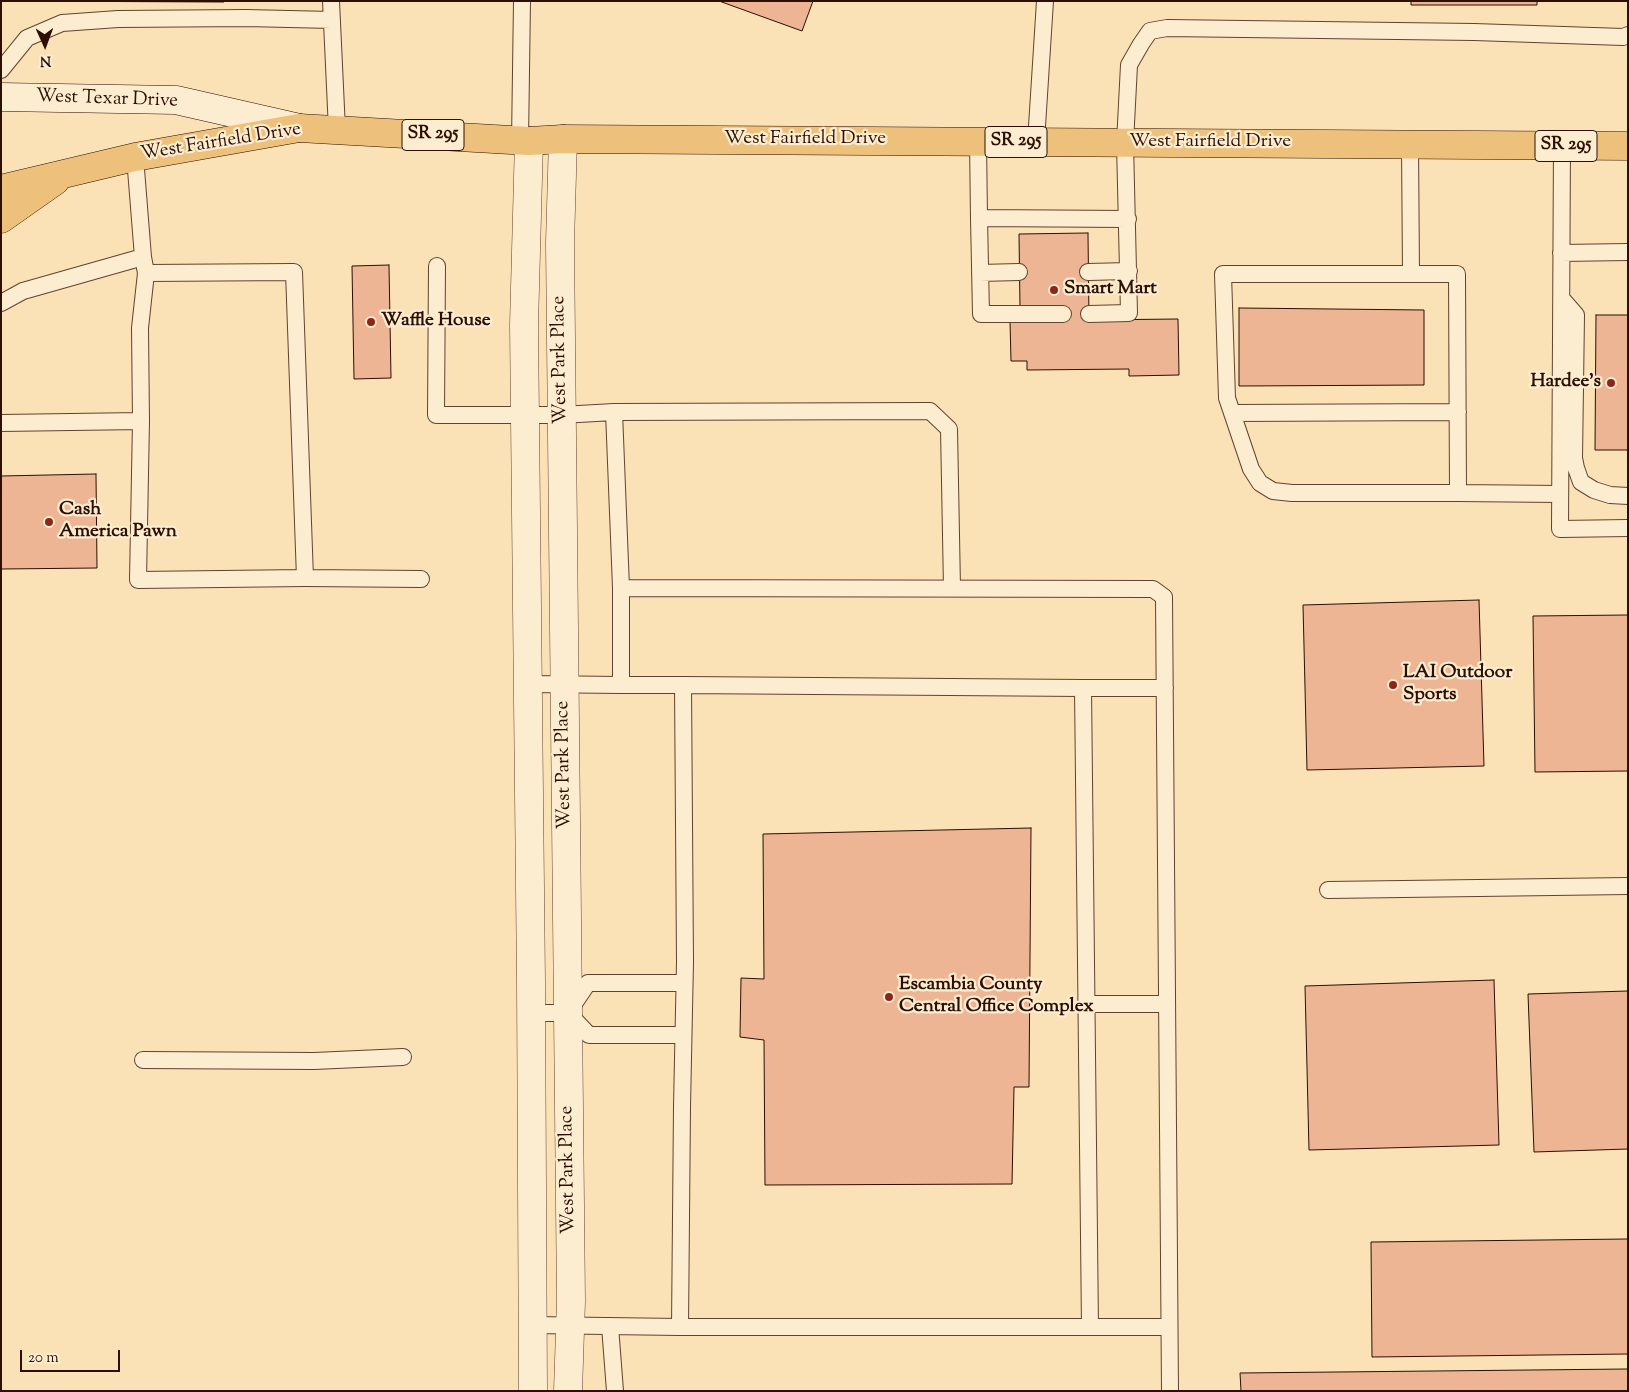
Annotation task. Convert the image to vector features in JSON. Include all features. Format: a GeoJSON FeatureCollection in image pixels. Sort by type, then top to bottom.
{"type":"FeatureCollection","features":[{"type":"Feature","properties":{"kind":"main road","name":"West Fairfield Drive"},"geometry":{"type":"LineString","coordinates":[[1,219],[67,173],[135,157],[299,128],[525,141],[563,138],[1628,146]]}},
{"type":"Feature","properties":{"kind":"main road","name":"SR 295"},"geometry":{"type":"LineString","coordinates":[[1,189],[67,173]]}},
{"type":"Feature","properties":{"kind":"street","name":"West Texar Drive"},"geometry":{"type":"LineString","coordinates":[[1,97],[176,100],[299,128]]}},
{"type":"Feature","properties":{"kind":"street","name":"West Park Place"},"geometry":{"type":"LineString","coordinates":[[563,138],[560,243],[568,1012],[570,1326],[568,1391]]}},
{"type":"Feature","properties":{"kind":"street","name":"West Park Place"},"geometry":{"type":"LineString","coordinates":[[525,141],[524,325],[533,1391]]}},
{"type":"Feature","properties":{"kind":"lane"},"geometry":{"type":"LineString","coordinates":[[331,1],[338,130]]}},
{"type":"Feature","properties":{"kind":"lane"},"geometry":{"type":"LineString","coordinates":[[522,1],[525,141]]}},
{"type":"Feature","properties":{"kind":"lane"},"geometry":{"type":"LineString","coordinates":[[1036,142],[1045,1]]}},
{"type":"Feature","properties":{"kind":"lane"},"geometry":{"type":"LineString","coordinates":[[1,70],[27,38],[62,23],[128,19],[246,18],[332,20]]}},
{"type":"Feature","properties":{"kind":"lane"},"geometry":{"type":"LineString","coordinates":[[1089,314],[1130,313],[1125,143],[1129,65],[1150,32],[1167,28],[1474,32],[1623,37],[1628,35]]}},
{"type":"Feature","properties":{"kind":"lane"},"geometry":{"type":"LineString","coordinates":[[978,141],[981,314],[1063,314]]}},
{"type":"Feature","properties":{"kind":"lane"},"geometry":{"type":"LineString","coordinates":[[1410,145],[1411,273]]}},
{"type":"Feature","properties":{"kind":"lane"},"geometry":{"type":"LineString","coordinates":[[1562,146],[1560,529],[1628,528]]}},
{"type":"Feature","properties":{"kind":"lane"},"geometry":{"type":"LineString","coordinates":[[135,157],[146,273],[140,328],[141,421],[138,580],[305,578],[420,580]]}},
{"type":"Feature","properties":{"kind":"lane"},"geometry":{"type":"LineString","coordinates":[[979,218],[1128,219]]}},
{"type":"Feature","properties":{"kind":"lane"},"geometry":{"type":"LineString","coordinates":[[1562,253],[1628,252]]}},
{"type":"Feature","properties":{"kind":"lane"},"geometry":{"type":"LineString","coordinates":[[1,303],[23,291],[143,257]]}},
{"type":"Feature","properties":{"kind":"lane"},"geometry":{"type":"LineString","coordinates":[[437,266],[436,415],[561,415],[614,412],[930,411],[949,429],[952,588]]}},
{"type":"Feature","properties":{"kind":"lane"},"geometry":{"type":"LineString","coordinates":[[1088,272],[1129,271]]}},
{"type":"Feature","properties":{"kind":"lane"},"geometry":{"type":"LineString","coordinates":[[146,273],[294,272],[305,578]]}},
{"type":"Feature","properties":{"kind":"lane"},"geometry":{"type":"LineString","coordinates":[[980,273],[1019,272]]}},
{"type":"Feature","properties":{"kind":"lane"},"geometry":{"type":"LineString","coordinates":[[1458,493],[1457,274],[1223,274],[1228,398],[1251,469],[1260,484],[1273,491],[1292,493],[1559,494]]}},
{"type":"Feature","properties":{"kind":"lane"},"geometry":{"type":"LineString","coordinates":[[1562,299],[1576,315],[1574,458],[1576,468],[1581,482],[1594,490],[1610,495],[1628,496]]}},
{"type":"Feature","properties":{"kind":"lane"},"geometry":{"type":"LineString","coordinates":[[614,412],[621,588],[622,686]]}},
{"type":"Feature","properties":{"kind":"lane"},"geometry":{"type":"LineString","coordinates":[[1233,413],[1458,412]]}},
{"type":"Feature","properties":{"kind":"lane"},"geometry":{"type":"LineString","coordinates":[[1,422],[141,421]]}},
{"type":"Feature","properties":{"kind":"lane"},"geometry":{"type":"LineString","coordinates":[[621,588],[1153,589],[1164,597],[1170,1391]]}},
{"type":"Feature","properties":{"kind":"lane"},"geometry":{"type":"LineString","coordinates":[[528,684],[1166,688]]}},
{"type":"Feature","properties":{"kind":"lane"},"geometry":{"type":"LineString","coordinates":[[680,1327],[684,982],[682,685]]}},
{"type":"Feature","properties":{"kind":"lane"},"geometry":{"type":"LineString","coordinates":[[1083,688],[1090,1327]]}},
{"type":"Feature","properties":{"kind":"lane"},"geometry":{"type":"LineString","coordinates":[[1328,890],[1628,886]]}},
{"type":"Feature","properties":{"kind":"lane"},"geometry":{"type":"LineString","coordinates":[[568,1012],[588,983],[684,982]]}},
{"type":"Feature","properties":{"kind":"lane"},"geometry":{"type":"LineString","coordinates":[[1087,1004],[1167,1004]]}},
{"type":"Feature","properties":{"kind":"lane"},"geometry":{"type":"LineString","coordinates":[[530,1013],[568,1012],[589,1035],[683,1036]]}},
{"type":"Feature","properties":{"kind":"lane"},"geometry":{"type":"LineString","coordinates":[[143,1060],[314,1060],[403,1057]]}},
{"type":"Feature","properties":{"kind":"lane"},"geometry":{"type":"LineString","coordinates":[[533,1325],[680,1327],[1169,1327]]}},
{"type":"Feature","properties":{"kind":"lane"},"geometry":{"type":"LineString","coordinates":[[610,1326],[615,1391]]}},
{"type":"Feature","properties":{"kind":"building"},"geometry":{"type":"Polygon","coordinates":[[[1,1],[224,1],[224,2],[1,1]]]}},
{"type":"Feature","properties":{"kind":"building"},"geometry":{"type":"Polygon","coordinates":[[[719,1],[813,1],[802,31],[719,1]]]}},
{"type":"Feature","properties":{"kind":"building"},"geometry":{"type":"Polygon","coordinates":[[[1411,1],[1537,1],[1537,5],[1411,5],[1411,1]]]}},
{"type":"Feature","properties":{"kind":"building","name":"Smart Mart"},"geometry":{"type":"Polygon","coordinates":[[[1088,233],[1089,320],[1178,319],[1179,375],[1129,376],[1129,369],[1027,370],[1027,361],[1011,361],[1010,321],[1020,308],[1019,234],[1088,233]]]}},
{"type":"Feature","properties":{"kind":"building","name":"Waffle House"},"geometry":{"type":"Polygon","coordinates":[[[389,265],[391,378],[354,379],[352,266],[389,265]]]}},
{"type":"Feature","properties":{"kind":"building"},"geometry":{"type":"Polygon","coordinates":[[[1239,308],[1424,310],[1424,385],[1239,386],[1239,308]]]}},
{"type":"Feature","properties":{"kind":"building","name":"Hardee's"},"geometry":{"type":"Polygon","coordinates":[[[1596,315],[1628,315],[1628,450],[1595,450],[1596,315]]]}},
{"type":"Feature","properties":{"kind":"building","name":"Cash America Pawn"},"geometry":{"type":"Polygon","coordinates":[[[96,474],[97,568],[1,569],[1,476],[96,474]]]}},
{"type":"Feature","properties":{"kind":"building","name":"LAI Outdoor Sports"},"geometry":{"type":"Polygon","coordinates":[[[1479,600],[1484,766],[1307,770],[1303,605],[1479,600]]]}},
{"type":"Feature","properties":{"kind":"building"},"geometry":{"type":"Polygon","coordinates":[[[1628,615],[1628,771],[1535,772],[1533,616],[1628,615]]]}},
{"type":"Feature","properties":{"kind":"building"},"geometry":{"type":"Polygon","coordinates":[[[1031,828],[1029,1087],[1014,1087],[1012,1184],[765,1185],[764,1040],[740,1037],[741,978],[764,979],[763,834],[1031,828]]]}},
{"type":"Feature","properties":{"kind":"building"},"geometry":{"type":"Polygon","coordinates":[[[1494,980],[1499,1145],[1309,1150],[1305,986],[1494,980]]]}},
{"type":"Feature","properties":{"kind":"building"},"geometry":{"type":"Polygon","coordinates":[[[1628,991],[1628,1149],[1534,1152],[1528,994],[1628,991]]]}},
{"type":"Feature","properties":{"kind":"building"},"geometry":{"type":"Polygon","coordinates":[[[1628,1239],[1628,1354],[1372,1357],[1371,1242],[1628,1239]]]}},
{"type":"Feature","properties":{"kind":"building"},"geometry":{"type":"Polygon","coordinates":[[[1628,1369],[1628,1391],[1241,1391],[1240,1373],[1628,1369]]]}},
{"type":"Feature","properties":{"kind":"place","name":"Smart Mart"},"geometry":{"type":"Point","coordinates":[1054,290]}},
{"type":"Feature","properties":{"kind":"place","name":"Waffle House"},"geometry":{"type":"Point","coordinates":[371,322]}},
{"type":"Feature","properties":{"kind":"place","name":"Hardee's"},"geometry":{"type":"Point","coordinates":[1611,383]}},
{"type":"Feature","properties":{"kind":"place","name":"Cash America Pawn"},"geometry":{"type":"Point","coordinates":[49,522]}},
{"type":"Feature","properties":{"kind":"place","name":"LAI Outdoor Sports"},"geometry":{"type":"Point","coordinates":[1393,685]}},
{"type":"Feature","properties":{"kind":"place","name":"Escambia County Central Office Complex"},"geometry":{"type":"Point","coordinates":[889,997]}}]}
